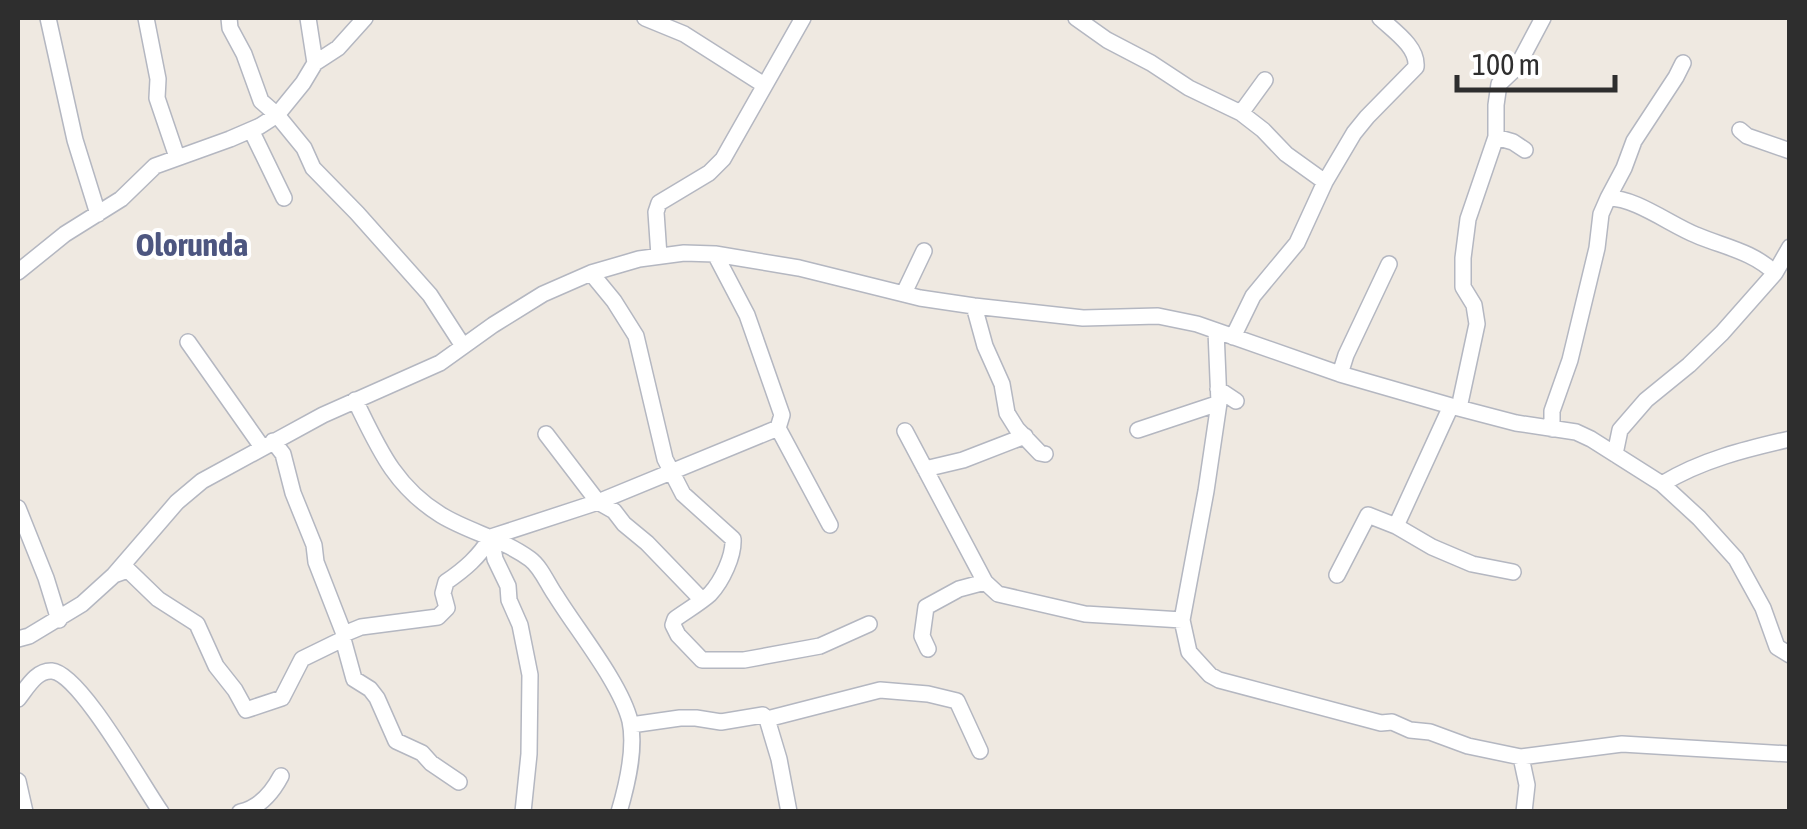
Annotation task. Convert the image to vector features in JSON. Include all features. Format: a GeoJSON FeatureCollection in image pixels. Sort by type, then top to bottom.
{"type":"FeatureCollection","features":[{"type":"Feature","properties":{"kind":"street"},"geometry":{"type":"LineString","coordinates":[[48,18],[76,140],[98,214]]}},
{"type":"Feature","properties":{"kind":"street"},"geometry":{"type":"LineString","coordinates":[[146,18],[158,78],[157,98],[177,157]]}},
{"type":"Feature","properties":{"kind":"street"},"geometry":{"type":"LineString","coordinates":[[228,18],[261,101],[304,148],[313,168],[430,295],[463,346]]}},
{"type":"Feature","properties":{"kind":"street"},"geometry":{"type":"LineString","coordinates":[[308,18],[315,63]]}},
{"type":"Feature","properties":{"kind":"street"},"geometry":{"type":"LineString","coordinates":[[18,272],[65,234],[120,200],[155,166],[250,130],[276,115],[315,63],[338,48],[365,18]]}},
{"type":"Feature","properties":{"kind":"street"},"geometry":{"type":"LineString","coordinates":[[645,18],[684,34],[764,84]]}},
{"type":"Feature","properties":{"kind":"street"},"geometry":{"type":"LineString","coordinates":[[659,256],[656,212],[660,203],[709,173],[723,159],[802,18]]}},
{"type":"Feature","properties":{"kind":"street"},"geometry":{"type":"LineString","coordinates":[[1076,18],[1188,88],[1241,113],[1286,154],[1326,182]]}},
{"type":"Feature","properties":{"kind":"street"},"geometry":{"type":"LineString","coordinates":[[1233,337],[1253,296],[1297,244],[1336,163],[1367,116],[1418,64],[1414,51],[1380,18]]}},
{"type":"Feature","properties":{"kind":"street"},"geometry":{"type":"LineString","coordinates":[[1396,526],[1455,407],[1477,324],[1474,305],[1463,287],[1463,258],[1468,219],[1496,136],[1499,84],[1517,68],[1543,18]]}},
{"type":"Feature","properties":{"kind":"street"},"geometry":{"type":"LineString","coordinates":[[1552,429],[1552,411],[1570,360],[1597,248],[1600,214],[1634,141],[1683,63]]}},
{"type":"Feature","properties":{"kind":"street"},"geometry":{"type":"LineString","coordinates":[[1241,113],[1265,80]]}},
{"type":"Feature","properties":{"kind":"street"},"geometry":{"type":"LineString","coordinates":[[250,130],[284,198]]}},
{"type":"Feature","properties":{"kind":"street"},"geometry":{"type":"LineString","coordinates":[[1740,130],[1790,151]]}},
{"type":"Feature","properties":{"kind":"street"},"geometry":{"type":"LineString","coordinates":[[1496,136],[1525,150]]}},
{"type":"Feature","properties":{"kind":"street"},"geometry":{"type":"LineString","coordinates":[[1608,198],[1635,204],[1691,234],[1737,248],[1764,262],[1775,273]]}},
{"type":"Feature","properties":{"kind":"street"},"geometry":{"type":"LineString","coordinates":[[1615,454],[1620,430],[1646,400],[1722,333],[1775,273],[1790,248]]}},
{"type":"Feature","properties":{"kind":"street"},"geometry":{"type":"LineString","coordinates":[[904,294],[924,251]]}},
{"type":"Feature","properties":{"kind":"street"},"geometry":{"type":"LineString","coordinates":[[18,638],[29,636],[82,604],[114,575],[177,502],[202,481],[355,400],[427,370],[544,294],[591,273],[639,259],[684,253],[716,254],[799,268],[904,294],[974,306],[1083,318],[1158,316],[1516,424],[1576,432],[1662,484],[1699,518],[1736,558],[1763,608],[1778,647],[1790,656]]}},
{"type":"Feature","properties":{"kind":"street"},"geometry":{"type":"LineString","coordinates":[[716,254],[747,314],[782,415],[778,428],[830,525]]}},
{"type":"Feature","properties":{"kind":"street"},"geometry":{"type":"LineString","coordinates":[[1340,374],[1388,264]]}},
{"type":"Feature","properties":{"kind":"street"},"geometry":{"type":"LineString","coordinates":[[591,273],[636,336],[665,459],[684,494],[732,539],[734,546],[717,584],[675,619],[678,635],[702,660],[744,660],[820,646],[869,624]]}},
{"type":"Feature","properties":{"kind":"street"},"geometry":{"type":"LineString","coordinates":[[974,306],[985,346],[1002,384],[1006,412],[1017,429],[1046,454]]}},
{"type":"Feature","properties":{"kind":"street"},"geometry":{"type":"LineString","coordinates":[[1216,331],[1218,396],[1206,491],[1182,620],[1189,652],[1210,675],[1521,757],[1622,744],[1790,754]]}},
{"type":"Feature","properties":{"kind":"street"},"geometry":{"type":"LineString","coordinates":[[188,342],[267,444],[283,454],[354,679],[377,698],[396,741],[422,754],[459,782]]}},
{"type":"Feature","properties":{"kind":"street"},"geometry":{"type":"LineString","coordinates":[[1138,430],[1184,416],[1218,396],[1236,401]]}},
{"type":"Feature","properties":{"kind":"street"},"geometry":{"type":"LineString","coordinates":[[355,400],[392,472],[416,495],[442,515],[534,561],[615,689],[631,725],[628,776],[618,812]]}},
{"type":"Feature","properties":{"kind":"street"},"geometry":{"type":"LineString","coordinates":[[114,575],[128,570],[158,599],[197,624],[216,666],[246,710],[282,698],[302,659],[361,626],[438,617],[447,608],[443,593],[446,582],[470,565],[491,537],[598,502],[778,428]]}},
{"type":"Feature","properties":{"kind":"street"},"geometry":{"type":"LineString","coordinates":[[905,430],[985,582],[998,594],[1085,614],[1182,620]]}},
{"type":"Feature","properties":{"kind":"street"},"geometry":{"type":"LineString","coordinates":[[546,434],[598,502],[614,511],[702,600]]}},
{"type":"Feature","properties":{"kind":"street"},"geometry":{"type":"LineString","coordinates":[[925,469],[963,460],[1025,436]]}},
{"type":"Feature","properties":{"kind":"street"},"geometry":{"type":"LineString","coordinates":[[1662,484],[1684,470],[1790,439]]}},
{"type":"Feature","properties":{"kind":"street"},"geometry":{"type":"LineString","coordinates":[[18,508],[59,620]]}},
{"type":"Feature","properties":{"kind":"street"},"geometry":{"type":"LineString","coordinates":[[1337,574],[1368,515],[1472,564],[1513,572]]}},
{"type":"Feature","properties":{"kind":"street"},"geometry":{"type":"LineString","coordinates":[[491,537],[495,559],[520,624],[530,675],[529,754],[523,812]]}},
{"type":"Feature","properties":{"kind":"street"},"geometry":{"type":"LineString","coordinates":[[928,650],[922,636],[926,607],[959,589],[985,582]]}},
{"type":"Feature","properties":{"kind":"street"},"geometry":{"type":"LineString","coordinates":[[18,699],[36,676],[59,673],[117,740],[161,812]]}},
{"type":"Feature","properties":{"kind":"street"},"geometry":{"type":"LineString","coordinates":[[768,719],[880,690],[928,694],[957,701],[980,751]]}},
{"type":"Feature","properties":{"kind":"street"},"geometry":{"type":"LineString","coordinates":[[631,725],[680,718],[721,722],[763,715],[768,719],[779,758],[789,812]]}},
{"type":"Feature","properties":{"kind":"street"},"geometry":{"type":"LineString","coordinates":[[1521,757],[1527,785],[1524,812]]}},
{"type":"Feature","properties":{"kind":"street"},"geometry":{"type":"LineString","coordinates":[[240,812],[259,803],[282,776]]}},
{"type":"Feature","properties":{"kind":"street"},"geometry":{"type":"LineString","coordinates":[[18,780],[25,812]]}},
{"type":"Feature","properties":{"kind":"district","name":"Olorunda"},"geometry":{"type":"Point","coordinates":[192,245]}}]}
